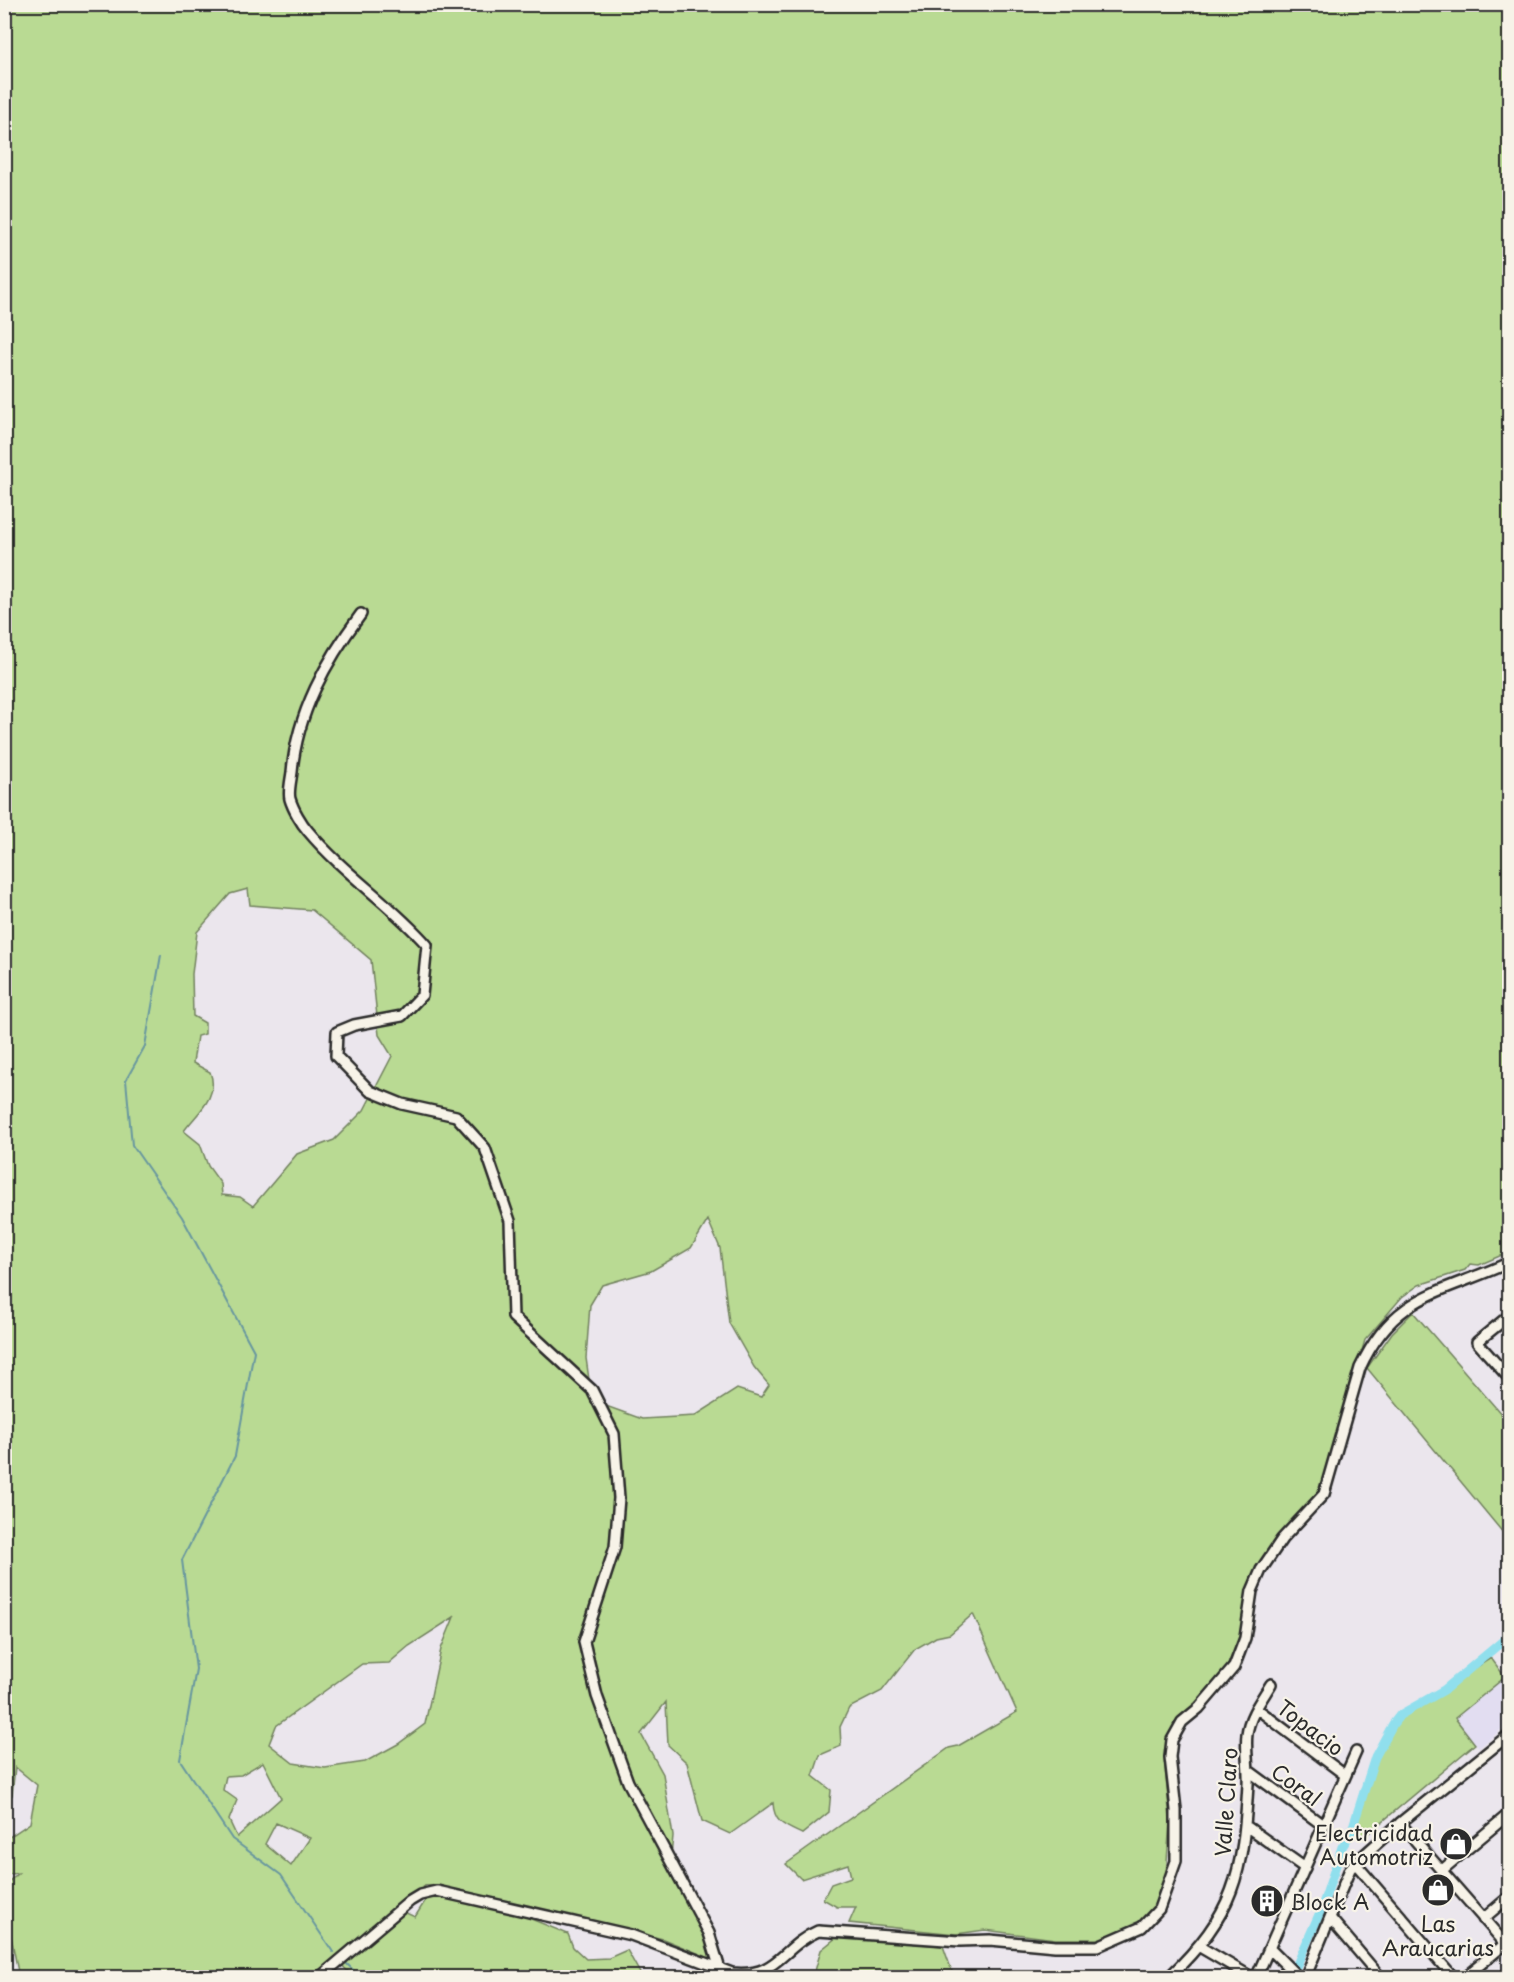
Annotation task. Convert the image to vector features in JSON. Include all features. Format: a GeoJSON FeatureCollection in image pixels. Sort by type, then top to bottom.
{"type":"FeatureCollection","features":[{"type":"Feature","properties":{"kind":"street"},"geometry":{"type":"LineString","coordinates":[[361,615],[327,665],[304,713],[294,748],[289,798],[307,830],[368,891],[402,916],[427,945],[423,995],[402,1016],[354,1024],[337,1032],[336,1056],[370,1091],[402,1104],[456,1116],[485,1148],[510,1221],[513,1317],[592,1390],[614,1434],[620,1498],[615,1547],[584,1642],[597,1696],[628,1782],[709,1933],[719,1966]]}},
{"type":"Feature","properties":{"kind":"street"},"geometry":{"type":"LineString","coordinates":[[320,1977],[410,1901],[420,1895],[437,1891],[631,1935],[719,1966],[732,1973],[750,1974],[772,1966],[799,1939],[818,1931],[1098,1946],[1142,1927],[1159,1909],[1176,1861],[1176,1810],[1170,1757],[1172,1740],[1182,1722],[1199,1708],[1234,1667],[1245,1638],[1252,1591],[1261,1570],[1282,1539],[1324,1494],[1360,1368],[1368,1352],[1395,1318],[1422,1296],[1509,1262]]}},
{"type":"Feature","properties":{"kind":"street"},"geometry":{"type":"LineString","coordinates":[[1509,1315],[1478,1342],[1509,1379]]}},
{"type":"Feature","properties":{"kind":"street","name":"Valle Claro"},"geometry":{"type":"LineString","coordinates":[[1168,1977],[1200,1947],[1226,1906],[1239,1873],[1246,1826],[1249,1772],[1247,1733],[1256,1708],[1271,1684]]}},
{"type":"Feature","properties":{"kind":"street","name":"Topacio"},"geometry":{"type":"LineString","coordinates":[[1256,1708],[1345,1775]]}},
{"type":"Feature","properties":{"kind":"street"},"geometry":{"type":"LineString","coordinates":[[1270,1949],[1298,1975],[1331,1918],[1350,1869],[1355,1863],[1509,1734]]}},
{"type":"Feature","properties":{"kind":"street"},"geometry":{"type":"LineString","coordinates":[[1200,1947],[1254,1977],[1270,1949],[1356,1752]]}},
{"type":"Feature","properties":{"kind":"street","name":"Coral"},"geometry":{"type":"LineString","coordinates":[[1249,1772],[1324,1826]]}},
{"type":"Feature","properties":{"kind":"street"},"geometry":{"type":"LineString","coordinates":[[1441,1871],[1509,1813]]}},
{"type":"Feature","properties":{"kind":"street"},"geometry":{"type":"LineString","coordinates":[[1400,1823],[1507,1947],[1464,1977]]}},
{"type":"Feature","properties":{"kind":"street"},"geometry":{"type":"LineString","coordinates":[[1246,1826],[1305,1868]]}},
{"type":"Feature","properties":{"kind":"street"},"geometry":{"type":"LineString","coordinates":[[1355,1863],[1454,1977]]}},
{"type":"Feature","properties":{"kind":"street"},"geometry":{"type":"LineString","coordinates":[[1483,1919],[1509,1896]]}},
{"type":"Feature","properties":{"kind":"street"},"geometry":{"type":"LineString","coordinates":[[1331,1918],[1381,1977]]}},
{"type":"Feature","properties":{"kind":"shaded area"},"geometry":{"type":"Polygon","coordinates":[[[1505,1677],[1509,1682],[1509,1723],[1479,1748],[1455,1718],[1505,1677]]]}},
{"type":"Feature","properties":{"kind":"green space"},"geometry":{"type":"Polygon","coordinates":[[[5,5],[1509,5],[1509,1252],[1479,1265],[1470,1264],[1465,1270],[1419,1285],[1402,1297],[1365,1340],[1321,1489],[1275,1539],[1255,1571],[1247,1590],[1239,1638],[1223,1676],[1196,1705],[1181,1716],[1169,1734],[1164,1757],[1170,1820],[1166,1875],[1155,1905],[1139,1923],[1105,1939],[1055,1939],[985,1930],[956,1934],[849,1923],[856,1907],[837,1907],[823,1899],[831,1884],[851,1877],[848,1864],[801,1879],[786,1864],[949,1748],[958,1746],[1017,1712],[973,1614],[950,1634],[936,1637],[915,1649],[882,1691],[849,1708],[840,1727],[841,1746],[820,1755],[813,1776],[831,1790],[829,1812],[802,1834],[778,1819],[773,1803],[730,1834],[702,1821],[687,1763],[668,1745],[666,1702],[641,1734],[663,1774],[673,1836],[670,1866],[706,1935],[712,1959],[663,1939],[444,1887],[426,1885],[312,1977],[19,1977],[8,1921],[4,1916],[5,1885],[18,1873],[5,1875],[5,1840],[30,1823],[37,1785],[15,1767],[12,1795],[5,1800],[5,5]],[[248,889],[230,894],[197,932],[192,974],[193,1016],[205,1023],[205,1034],[197,1036],[193,1063],[210,1072],[212,1089],[205,1104],[184,1131],[200,1144],[208,1166],[221,1184],[222,1195],[240,1197],[253,1206],[297,1154],[334,1140],[364,1110],[392,1056],[379,1035],[371,960],[312,910],[250,905],[248,889]],[[708,1220],[691,1248],[651,1271],[602,1285],[590,1305],[586,1358],[592,1401],[642,1419],[695,1416],[737,1389],[761,1397],[769,1385],[754,1367],[729,1323],[720,1248],[708,1220]],[[454,1617],[409,1646],[389,1663],[362,1664],[276,1726],[269,1744],[293,1763],[325,1768],[365,1762],[398,1744],[425,1724],[441,1649],[454,1617]],[[263,1762],[241,1775],[226,1776],[223,1790],[237,1800],[229,1820],[237,1837],[281,1798],[263,1762]],[[276,1823],[265,1844],[291,1866],[310,1838],[276,1823]]]}},
{"type":"Feature","properties":{"kind":"green space"},"geometry":{"type":"Polygon","coordinates":[[[1413,1312],[1509,1423],[1509,1540],[1367,1368],[1392,1333],[1413,1312]]]}},
{"type":"Feature","properties":{"kind":"green space"},"geometry":{"type":"Polygon","coordinates":[[[1491,1658],[1505,1677],[1455,1718],[1475,1744],[1365,1836],[1352,1830],[1375,1757],[1400,1715],[1491,1658]]]}},
{"type":"Feature","properties":{"kind":"green space"},"geometry":{"type":"Polygon","coordinates":[[[437,1895],[514,1912],[568,1934],[573,1947],[586,1959],[609,1958],[627,1950],[642,1977],[354,1978],[340,1963],[404,1912],[415,1917],[427,1898],[437,1895]]]}},
{"type":"Feature","properties":{"kind":"green space"},"geometry":{"type":"Polygon","coordinates":[[[837,1937],[943,1946],[954,1977],[813,1978],[821,1950],[837,1937]]]}},
{"type":"Feature","properties":{"kind":"waterway"},"geometry":{"type":"LineString","coordinates":[[161,955],[145,1046],[126,1080],[132,1145],[182,1217],[254,1351],[235,1456],[182,1560],[196,1669],[180,1760],[232,1839],[281,1875],[333,1952]]}},
{"type":"Feature","properties":{"kind":"waterway"},"geometry":{"type":"LineString","coordinates":[[1291,1978],[1321,1910],[1342,1847],[1351,1833],[1375,1757],[1393,1724],[1400,1715],[1444,1690],[1510,1635]]}},
{"type":"Feature","properties":{"kind":"waterway"},"geometry":{"type":"LineString","coordinates":[[347,1964],[361,1978]]}},
{"type":"Feature","properties":{"kind":"place","name":"Electricidad Automotriz"},"geometry":{"type":"Point","coordinates":[1456,1844]}},
{"type":"Feature","properties":{"kind":"place","name":"Las Araucarias"},"geometry":{"type":"Point","coordinates":[1438,1890]}},
{"type":"Feature","properties":{"kind":"place","name":"Block A"},"geometry":{"type":"Point","coordinates":[1267,1901]}}]}
